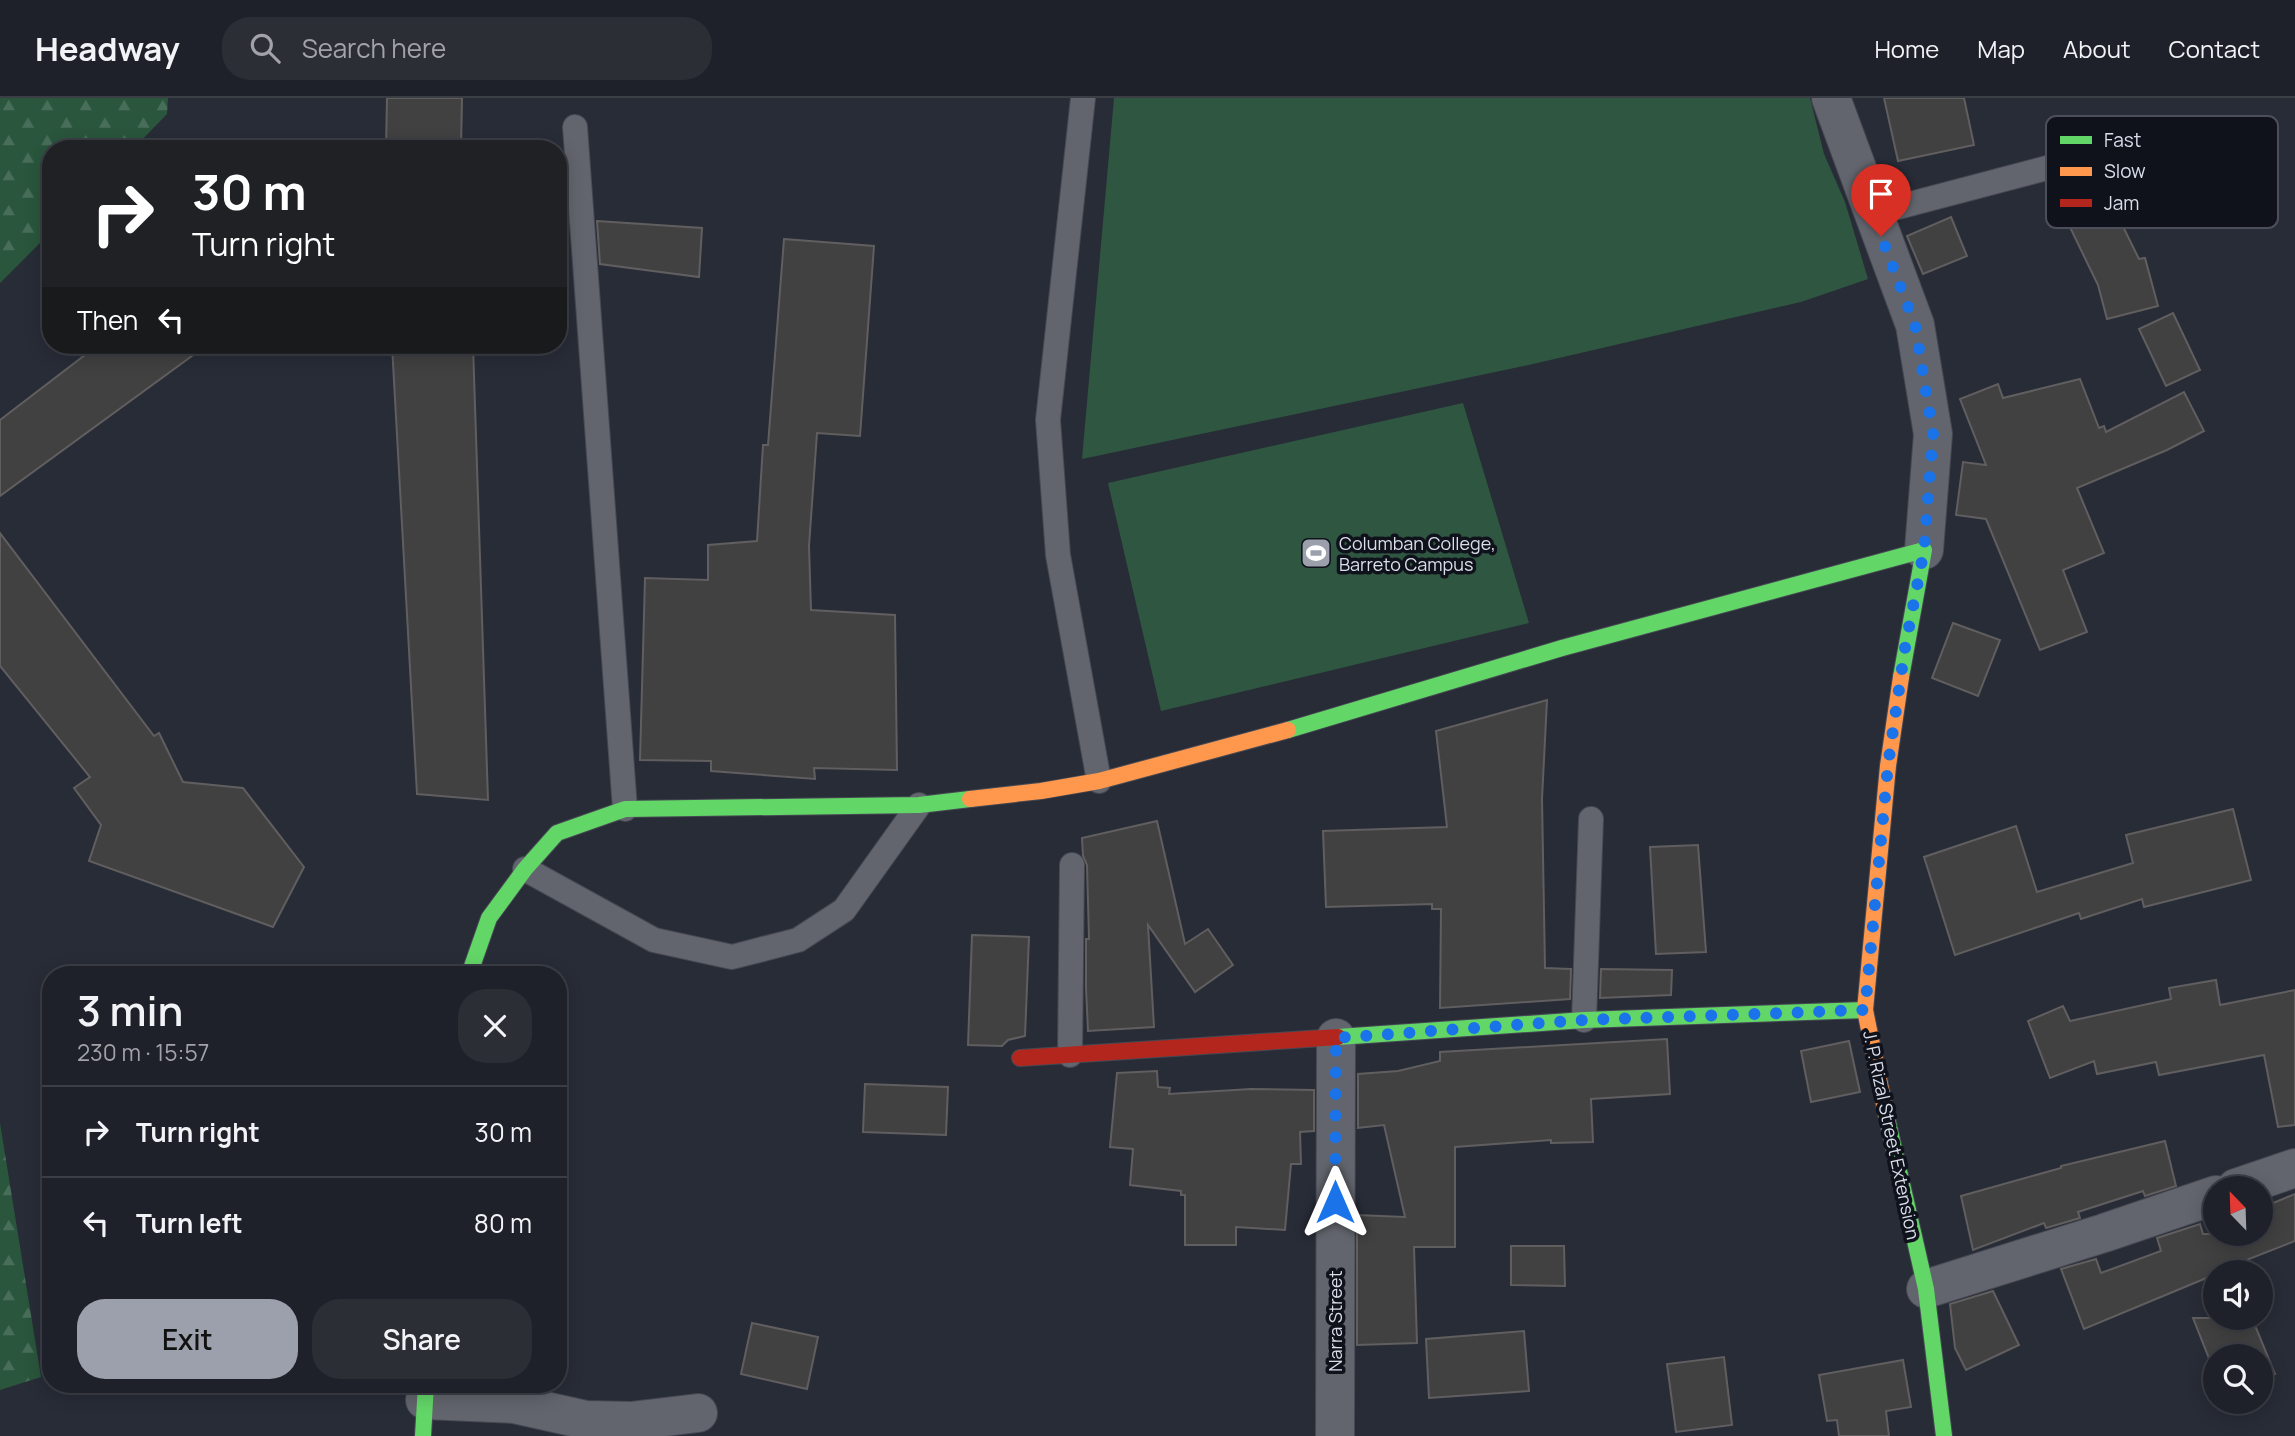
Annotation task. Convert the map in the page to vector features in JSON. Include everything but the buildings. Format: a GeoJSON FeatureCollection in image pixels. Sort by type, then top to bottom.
{"type":"FeatureCollection","features":[{"type":"Feature","properties":{"kind":"street","name":"J. P. Rizal Street Extension"},"geometry":{"type":"LineString","coordinates":[[1831,98],[1872,215],[1915,325],[1933,434],[1924,550],[1905,648],[1888,765],[1865,1010],[1926,1289],[1944,1436]]}},
{"type":"Feature","properties":{"kind":"street"},"geometry":{"type":"LineString","coordinates":[[472,966],[489,918],[525,869],[557,833],[625,809],[919,805],[1041,791],[1098,781],[1259,739],[1562,648],[1924,550]]}},
{"type":"Feature","properties":{"kind":"street"},"geometry":{"type":"LineString","coordinates":[[1020,1058],[1584,1020],[1865,1010]]}},
{"type":"Feature","properties":{"kind":"street","name":"Narra Street"},"geometry":{"type":"LineString","coordinates":[[1335,1436],[1336,1038]]}},
{"type":"Feature","properties":{"kind":"street"},"geometry":{"type":"LineString","coordinates":[[2271,1176],[2295,1168]]}},
{"type":"Feature","properties":{"kind":"street"},"geometry":{"type":"LineString","coordinates":[[1926,1289],[2203,1199]]}},
{"type":"Feature","properties":{"kind":"street"},"geometry":{"type":"LineString","coordinates":[[424,1407],[514,1404],[586,1419],[631,1421],[698,1413]]}},
{"type":"Feature","properties":{"kind":"lane"},"geometry":{"type":"LineString","coordinates":[[1083,98],[1048,420],[1058,555],[1098,781]]}},
{"type":"Feature","properties":{"kind":"lane"},"geometry":{"type":"LineString","coordinates":[[575,127],[625,809]]}},
{"type":"Feature","properties":{"kind":"lane"},"geometry":{"type":"LineString","coordinates":[[1872,215],[2046,168]]}},
{"type":"Feature","properties":{"kind":"lane"},"geometry":{"type":"LineString","coordinates":[[525,869],[654,940],[732,957],[798,940],[844,910],[919,805]]}},
{"type":"Feature","properties":{"kind":"lane"},"geometry":{"type":"LineString","coordinates":[[1584,1020],[1591,819]]}},
{"type":"Feature","properties":{"kind":"lane"},"geometry":{"type":"LineString","coordinates":[[1070,1055],[1072,865]]}},
{"type":"Feature","properties":{"kind":"green space"},"geometry":{"type":"Polygon","coordinates":[[[0,98],[168,98],[167,114],[142,140],[42,140],[42,241],[0,283],[0,98]]]}},
{"type":"Feature","properties":{"kind":"green space"},"geometry":{"type":"Polygon","coordinates":[[[1114,98],[1810,98],[1824,154],[1845,202],[1868,279],[1801,302],[1533,364],[1082,459],[1114,98]]]}},
{"type":"Feature","properties":{"kind":"green space","name":"Columban College, Barreto Campus"},"geometry":{"type":"Polygon","coordinates":[[[1463,403],[1529,623],[1161,711],[1108,483],[1463,403]]]}},
{"type":"Feature","properties":{"kind":"green space"},"geometry":{"type":"Polygon","coordinates":[[[0,1123],[41,1377],[0,1390],[0,1123]]]}},
{"type":"Feature","properties":{"kind":"traffic: fast"},"geometry":{"type":"LineString","coordinates":[[1288,730],[1562,648],[1924,550],[1901,677]]}},
{"type":"Feature","properties":{"kind":"traffic: fast"},"geometry":{"type":"LineString","coordinates":[[472,966],[489,918],[525,869],[557,833],[625,809],[919,805],[970,799]]}},
{"type":"Feature","properties":{"kind":"traffic: fast"},"geometry":{"type":"LineString","coordinates":[[1338,1037],[1584,1020],[1865,1010]]}},
{"type":"Feature","properties":{"kind":"traffic: fast"},"geometry":{"type":"LineString","coordinates":[[1886,1114],[1926,1289],[1944,1436]]}},
{"type":"Feature","properties":{"kind":"traffic: fast"},"geometry":{"type":"LineString","coordinates":[[423,1436],[425,1393]]}},
{"type":"Feature","properties":{"kind":"traffic: slow"},"geometry":{"type":"LineString","coordinates":[[1886,1114],[1865,1010],[1888,766],[1901,677]]}},
{"type":"Feature","properties":{"kind":"traffic: slow"},"geometry":{"type":"LineString","coordinates":[[970,799],[1099,781],[1288,730]]}},
{"type":"Feature","properties":{"kind":"traffic: jam"},"geometry":{"type":"LineString","coordinates":[[1020,1058],[1338,1037]]}},
{"type":"Feature","properties":{"kind":"place","name":"Columban College, Barreto Campus"},"geometry":{"type":"Point","coordinates":[1316,553]}},
{"type":"Feature","properties":{"kind":"route"},"geometry":{"type":"LineString","coordinates":[[1335,1202],[1336,1038],[1584,1020],[1865,1010],[1888,765],[1905,648],[1924,550],[1933,434],[1915,325],[1881,236]]}}]}
